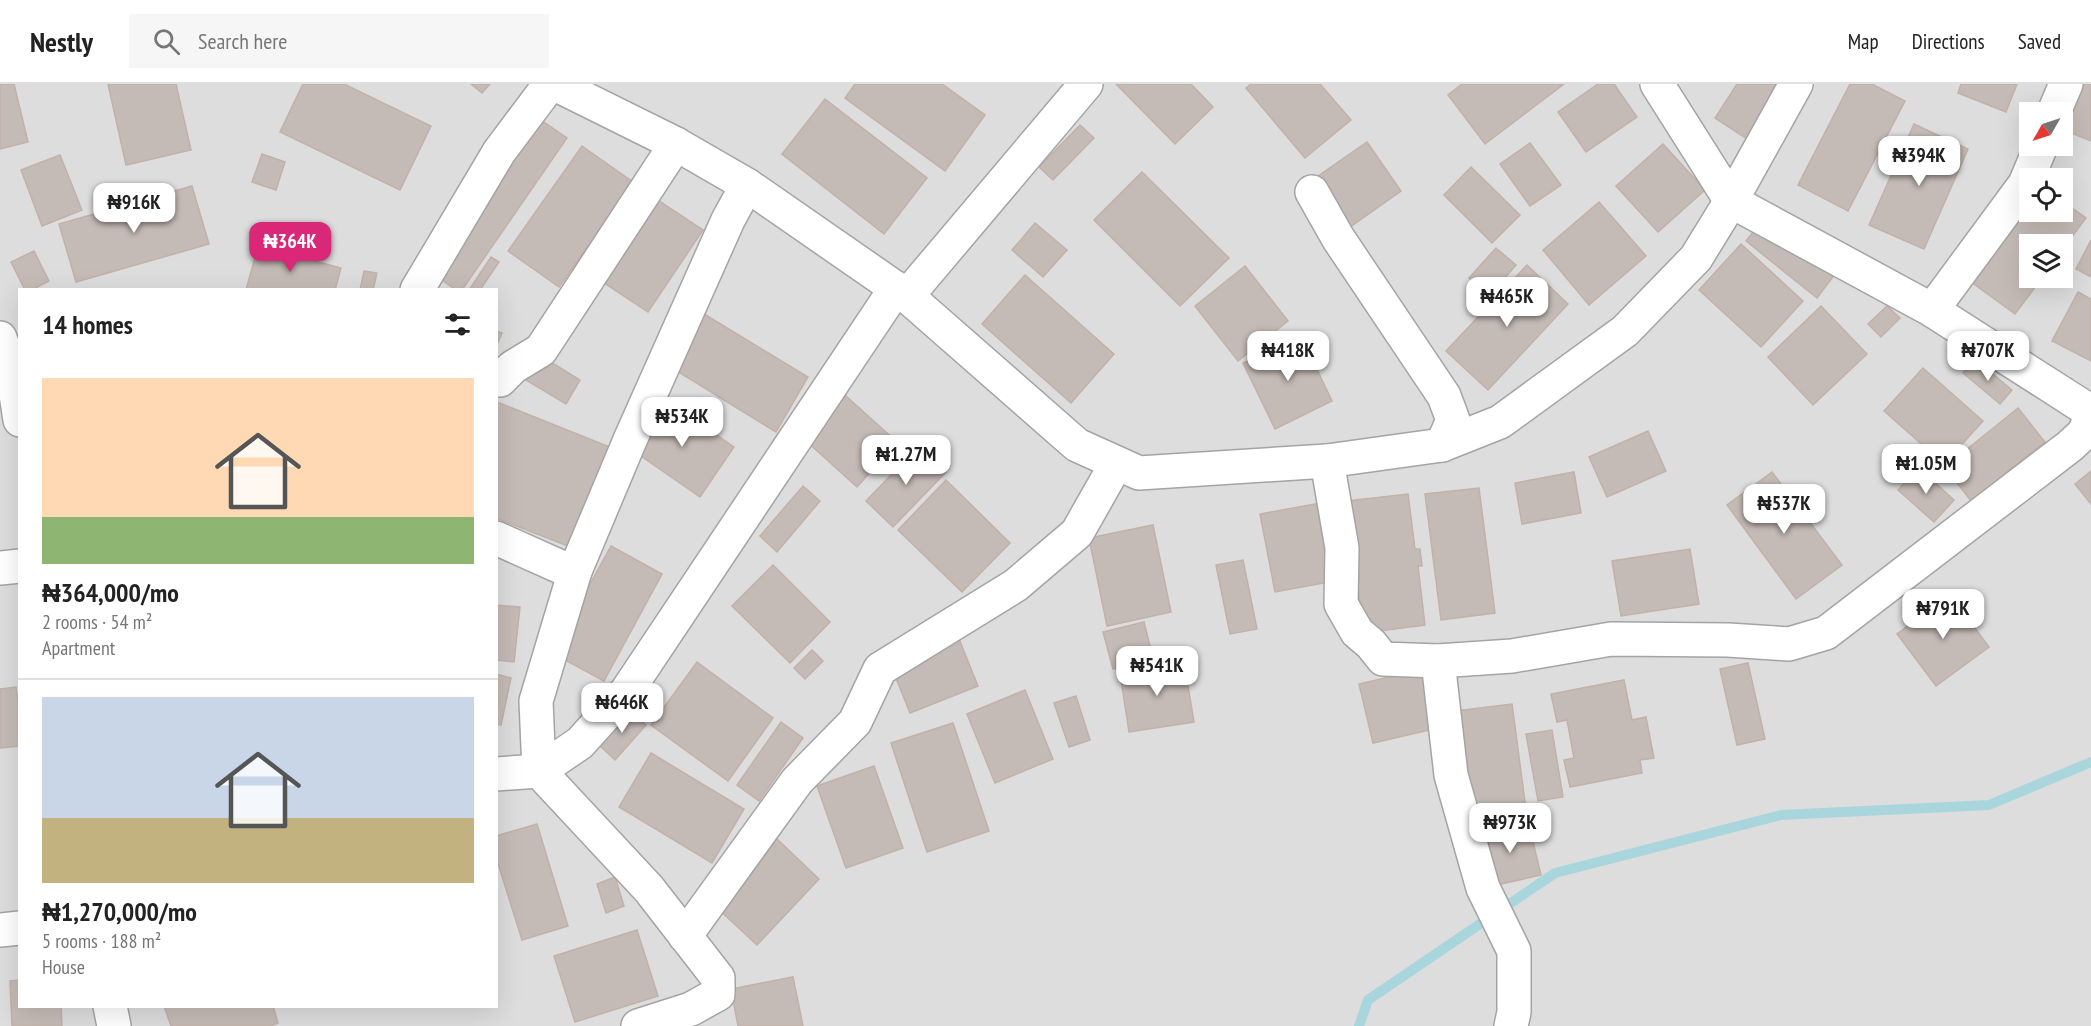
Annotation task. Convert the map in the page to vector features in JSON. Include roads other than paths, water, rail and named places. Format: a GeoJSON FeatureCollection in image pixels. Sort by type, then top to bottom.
{"type":"FeatureCollection","features":[{"type":"Feature","properties":{"kind":"street"},"geometry":{"type":"LineString","coordinates":[[418,288],[499,152],[550,84]]}},
{"type":"Feature","properties":{"kind":"street"},"geometry":{"type":"LineString","coordinates":[[555,84],[676,144],[747,185],[901,292],[1077,445],[1139,473],[1327,461],[1442,445],[1500,422],[1625,331],[1696,258],[1731,201],[1796,84]]}},
{"type":"Feature","properties":{"kind":"street"},"geometry":{"type":"LineString","coordinates":[[498,774],[539,771],[580,744],[627,691],[901,292],[1086,84]]}},
{"type":"Feature","properties":{"kind":"street"},"geometry":{"type":"LineString","coordinates":[[1327,461],[1342,548],[1341,604],[1357,632],[1383,659],[1438,661],[1512,656],[1611,639],[1728,640],[1789,644],[1826,633],[2084,433],[2091,416],[2082,406],[1932,310],[1731,201],[1658,84]]}},
{"type":"Feature","properties":{"kind":"street"},"geometry":{"type":"LineString","coordinates":[[2058,102],[2066,84]]}},
{"type":"Feature","properties":{"kind":"street"},"geometry":{"type":"LineString","coordinates":[[500,380],[513,367],[541,350],[676,144]]}},
{"type":"Feature","properties":{"kind":"street"},"geometry":{"type":"LineString","coordinates":[[1932,310],[2025,184],[2037,156]]}},
{"type":"Feature","properties":{"kind":"street"},"geometry":{"type":"LineString","coordinates":[[638,1026],[691,1009],[718,994],[718,978],[650,889],[539,771],[536,701],[575,571],[728,220],[747,185]]}},
{"type":"Feature","properties":{"kind":"street"},"geometry":{"type":"LineString","coordinates":[[1312,192],[1344,247],[1444,396],[1453,420],[1442,445]]}},
{"type":"Feature","properties":{"kind":"street"},"geometry":{"type":"LineString","coordinates":[[0,338],[13,375],[18,407]]}},
{"type":"Feature","properties":{"kind":"street"},"geometry":{"type":"LineString","coordinates":[[686,936],[797,781],[855,722],[880,669],[1016,585],[1077,534],[1116,464]]}},
{"type":"Feature","properties":{"kind":"street"},"geometry":{"type":"LineString","coordinates":[[498,539],[563,568],[575,571]]}},
{"type":"Feature","properties":{"kind":"street"},"geometry":{"type":"LineString","coordinates":[[0,568],[18,566]]}},
{"type":"Feature","properties":{"kind":"street"},"geometry":{"type":"LineString","coordinates":[[1438,661],[1451,775],[1483,888],[1514,951],[1514,1012],[1511,1026]]}},
{"type":"Feature","properties":{"kind":"street"},"geometry":{"type":"LineString","coordinates":[[0,930],[18,928]]}},
{"type":"Feature","properties":{"kind":"street"},"geometry":{"type":"LineString","coordinates":[[110,1008],[114,1026]]}},
{"type":"Feature","properties":{"kind":"waterway"},"geometry":{"type":"LineString","coordinates":[[1359,1026],[1368,1000],[1555,873],[1781,815],[1989,805],[2091,762]]}}]}
